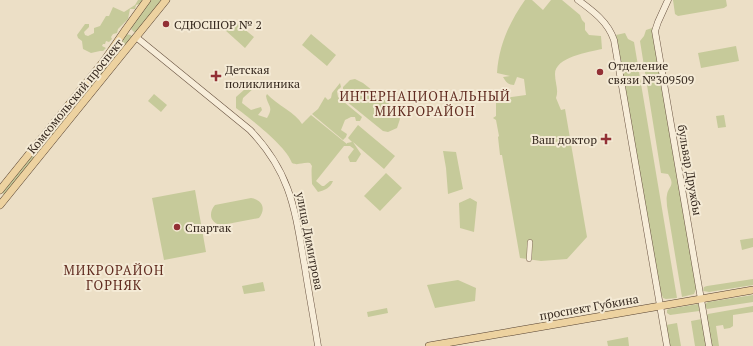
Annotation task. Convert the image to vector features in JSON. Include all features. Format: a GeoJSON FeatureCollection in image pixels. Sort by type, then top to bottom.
{"type":"FeatureCollection","features":[{"type":"Feature","properties":{"kind":"main road","name":"Комсомольский проспект"},"geometry":{"type":"LineString","coordinates":[[0,190],[109,55],[126,28],[148,0]]}},
{"type":"Feature","properties":{"kind":"main road","name":"Комсомольский проспект"},"geometry":{"type":"LineString","coordinates":[[1,201],[74,114],[166,0]]}},
{"type":"Feature","properties":{"kind":"main road"},"geometry":{"type":"LineString","coordinates":[[578,0],[607,26],[614,40],[667,346]]}},
{"type":"Feature","properties":{"kind":"main road","name":"бульвар Дружбы"},"geometry":{"type":"LineString","coordinates":[[668,0],[655,31],[709,346]]}},
{"type":"Feature","properties":{"kind":"main road"},"geometry":{"type":"LineString","coordinates":[[126,28],[136,37]]}},
{"type":"Feature","properties":{"kind":"main road","name":"улица Димитрова"},"geometry":{"type":"LineString","coordinates":[[136,37],[240,121],[261,142],[275,160],[283,175],[293,205],[318,346]]}},
{"type":"Feature","properties":{"kind":"main road"},"geometry":{"type":"LineString","coordinates":[[66,107],[74,114]]}},
{"type":"Feature","properties":{"kind":"main road","name":"проспект Губкина"},"geometry":{"type":"LineString","coordinates":[[429,346],[753,290]]}},
{"type":"Feature","properties":{"kind":"street"},"geometry":{"type":"LineString","coordinates":[[529,259],[530,242]]}},
{"type":"Feature","properties":{"kind":"green space"},"geometry":{"type":"Polygon","coordinates":[[[138,0],[143,0],[140,4],[136,5],[135,9],[130,9],[128,19],[118,29],[117,33],[113,34],[111,37],[112,39],[109,42],[106,41],[105,44],[103,44],[102,46],[106,48],[103,51],[91,53],[83,49],[82,41],[77,35],[85,24],[89,24],[89,27],[84,32],[85,35],[88,36],[94,33],[94,28],[100,26],[106,16],[109,16],[113,7],[124,12],[135,5],[138,0]]]}},
{"type":"Feature","properties":{"kind":"green space"},"geometry":{"type":"Polygon","coordinates":[[[151,0],[163,0],[136,32],[134,32],[131,29],[132,23],[151,0]]]}},
{"type":"Feature","properties":{"kind":"green space"},"geometry":{"type":"Polygon","coordinates":[[[525,0],[532,0],[543,10],[551,0],[562,0],[580,15],[585,23],[585,30],[589,35],[601,36],[602,49],[566,59],[556,68],[555,74],[557,89],[556,98],[561,110],[565,109],[587,237],[567,259],[541,261],[520,258],[502,155],[500,155],[496,120],[493,118],[496,116],[496,99],[526,95],[524,79],[517,77],[514,85],[512,85],[507,83],[503,77],[510,76],[497,73],[500,53],[506,35],[514,17],[525,0]]]}},
{"type":"Feature","properties":{"kind":"green space"},"geometry":{"type":"Polygon","coordinates":[[[673,0],[726,0],[727,6],[724,8],[678,16],[675,14],[673,0]]]}},
{"type":"Feature","properties":{"kind":"green space"},"geometry":{"type":"Polygon","coordinates":[[[233,20],[254,37],[245,48],[225,30],[233,20]]]}},
{"type":"Feature","properties":{"kind":"green space"},"geometry":{"type":"Polygon","coordinates":[[[652,28],[697,287],[694,294],[682,297],[667,206],[667,196],[671,186],[671,181],[668,174],[661,173],[640,41],[646,30],[652,28]]]}},
{"type":"Feature","properties":{"kind":"green space"},"geometry":{"type":"Polygon","coordinates":[[[625,33],[628,39],[634,42],[677,298],[663,298],[660,290],[616,35],[625,33]]]}},
{"type":"Feature","properties":{"kind":"green space"},"geometry":{"type":"Polygon","coordinates":[[[126,34],[131,35],[132,37],[76,107],[74,107],[74,104],[112,56],[126,34]]]}},
{"type":"Feature","properties":{"kind":"green space"},"geometry":{"type":"Polygon","coordinates":[[[311,34],[336,55],[327,66],[302,45],[311,34]]]}},
{"type":"Feature","properties":{"kind":"green space"},"geometry":{"type":"Polygon","coordinates":[[[736,46],[739,61],[701,68],[698,53],[736,46]]]}},
{"type":"Feature","properties":{"kind":"green space"},"geometry":{"type":"Polygon","coordinates":[[[355,79],[363,83],[397,110],[400,119],[397,128],[388,132],[383,131],[346,101],[343,96],[343,87],[350,80],[355,79]]]}},
{"type":"Feature","properties":{"kind":"green space"},"geometry":{"type":"Polygon","coordinates":[[[254,81],[256,84],[255,87],[243,98],[242,103],[251,110],[261,107],[262,110],[258,115],[267,118],[269,114],[270,107],[266,96],[267,94],[295,116],[302,124],[311,115],[347,144],[352,142],[348,138],[358,125],[395,156],[384,169],[353,142],[361,154],[356,162],[350,162],[348,157],[354,149],[350,146],[344,146],[316,181],[322,186],[330,181],[333,181],[332,183],[327,188],[318,192],[312,184],[312,166],[310,163],[292,163],[289,156],[276,141],[236,108],[236,97],[254,81]]]}},
{"type":"Feature","properties":{"kind":"green space"},"geometry":{"type":"Polygon","coordinates":[[[340,83],[341,87],[337,91],[338,97],[362,117],[360,121],[356,121],[355,117],[345,120],[341,130],[347,134],[343,140],[312,114],[318,109],[325,97],[328,100],[331,98],[332,93],[340,83]]]}},
{"type":"Feature","properties":{"kind":"green space"},"geometry":{"type":"Polygon","coordinates":[[[154,94],[167,105],[161,112],[148,101],[154,94]]]}},
{"type":"Feature","properties":{"kind":"green space"},"geometry":{"type":"Polygon","coordinates":[[[67,113],[69,114],[6,193],[2,193],[67,113]]]}},
{"type":"Feature","properties":{"kind":"green space"},"geometry":{"type":"Polygon","coordinates":[[[724,115],[726,127],[718,128],[716,116],[724,115]]]}},
{"type":"Feature","properties":{"kind":"green space"},"geometry":{"type":"Polygon","coordinates":[[[443,151],[456,152],[463,189],[448,194],[446,168],[443,151]]]}},
{"type":"Feature","properties":{"kind":"green space"},"geometry":{"type":"Polygon","coordinates":[[[386,173],[402,188],[380,211],[364,196],[386,173]]]}},
{"type":"Feature","properties":{"kind":"green space"},"geometry":{"type":"Polygon","coordinates":[[[195,190],[206,252],[164,260],[152,198],[195,190]]]}},
{"type":"Feature","properties":{"kind":"green space"},"geometry":{"type":"Polygon","coordinates":[[[251,198],[255,199],[262,205],[263,208],[259,218],[222,225],[215,223],[211,218],[211,211],[215,205],[251,198]]]}},
{"type":"Feature","properties":{"kind":"green space"},"geometry":{"type":"Polygon","coordinates":[[[470,198],[477,202],[474,232],[460,228],[459,203],[470,198]]]}},
{"type":"Feature","properties":{"kind":"green space"},"geometry":{"type":"Polygon","coordinates":[[[753,238],[753,247],[742,250],[740,240],[753,238]]]}},
{"type":"Feature","properties":{"kind":"green space"},"geometry":{"type":"Polygon","coordinates":[[[753,279],[753,285],[709,292],[703,291],[704,287],[707,286],[753,279]]]}},
{"type":"Feature","properties":{"kind":"green space"},"geometry":{"type":"Polygon","coordinates":[[[458,280],[476,288],[475,301],[435,308],[427,285],[458,280]]]}},
{"type":"Feature","properties":{"kind":"green space"},"geometry":{"type":"Polygon","coordinates":[[[263,282],[265,291],[244,294],[242,286],[263,282]]]}},
{"type":"Feature","properties":{"kind":"green space"},"geometry":{"type":"Polygon","coordinates":[[[753,295],[753,302],[707,309],[705,307],[705,304],[708,302],[753,295]]]}},
{"type":"Feature","properties":{"kind":"green space"},"geometry":{"type":"Polygon","coordinates":[[[698,304],[700,309],[699,311],[670,315],[667,313],[667,310],[669,309],[698,304]]]}},
{"type":"Feature","properties":{"kind":"green space"},"geometry":{"type":"Polygon","coordinates":[[[753,306],[753,312],[733,315],[733,326],[730,328],[724,329],[723,325],[716,326],[719,346],[711,346],[706,316],[708,314],[753,306]]]}},
{"type":"Feature","properties":{"kind":"green space"},"geometry":{"type":"Polygon","coordinates":[[[387,308],[388,313],[368,317],[367,312],[387,308]]]}},
{"type":"Feature","properties":{"kind":"green space"},"geometry":{"type":"Polygon","coordinates":[[[702,319],[706,346],[695,346],[691,321],[702,319]]]}},
{"type":"Feature","properties":{"kind":"green space"},"geometry":{"type":"Polygon","coordinates":[[[677,323],[681,346],[670,346],[666,325],[677,323]]]}},
{"type":"Feature","properties":{"kind":"green space"},"geometry":{"type":"Polygon","coordinates":[[[628,337],[629,346],[608,346],[607,341],[628,337]]]}},
{"type":"Feature","properties":{"kind":"place","name":"СДЮСШОР № 2"},"geometry":{"type":"Point","coordinates":[166,24]}},
{"type":"Feature","properties":{"kind":"place","name":"Отделение связи №309509"},"geometry":{"type":"Point","coordinates":[600,72]}},
{"type":"Feature","properties":{"kind":"place","name":"Детская поликлиника"},"geometry":{"type":"Point","coordinates":[216,76]}},
{"type":"Feature","properties":{"kind":"place","name":"Ваш доктор"},"geometry":{"type":"Point","coordinates":[606,139]}},
{"type":"Feature","properties":{"kind":"place","name":"Спартак"},"geometry":{"type":"Point","coordinates":[177,227]}},
{"type":"Feature","properties":{"kind":"district","name":"ИНТЕРНАЦИОНАЛЬНЫЙ МИКРОРАЙОН"},"geometry":{"type":"Point","coordinates":[425,104]}},
{"type":"Feature","properties":{"kind":"district","name":"МИКРОРАЙОН ГОРНЯК"},"geometry":{"type":"Point","coordinates":[114,278]}}]}
